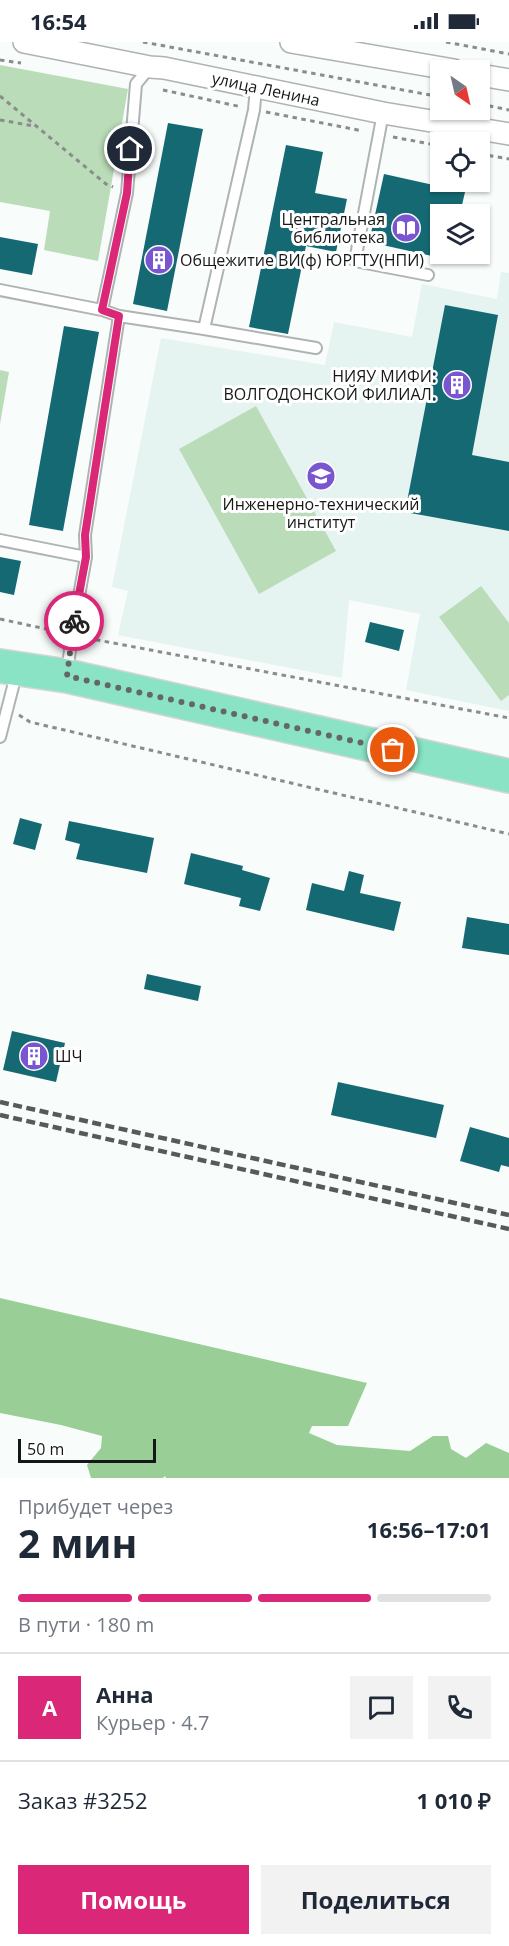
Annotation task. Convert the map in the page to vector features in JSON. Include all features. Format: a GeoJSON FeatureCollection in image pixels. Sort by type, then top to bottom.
{"type":"FeatureCollection","features":[{"type":"Feature","properties":{"kind":"main road"},"geometry":{"type":"LineString","coordinates":[[9,667],[67,676],[509,776]]}},
{"type":"Feature","properties":{"kind":"street","name":"улица Ленина"},"geometry":{"type":"LineString","coordinates":[[24,42],[383,113],[509,134]]}},
{"type":"Feature","properties":{"kind":"street"},"geometry":{"type":"LineString","coordinates":[[291,42],[430,66]]}},
{"type":"Feature","properties":{"kind":"street"},"geometry":{"type":"LineString","coordinates":[[490,77],[509,80]]}},
{"type":"Feature","properties":{"kind":"lane"},"geometry":{"type":"LineString","coordinates":[[102,310],[127,193],[136,84],[150,67]]}},
{"type":"Feature","properties":{"kind":"lane"},"geometry":{"type":"LineString","coordinates":[[204,329],[254,110],[256,87]]}},
{"type":"Feature","properties":{"kind":"lane"},"geometry":{"type":"LineString","coordinates":[[383,113],[355,261],[428,275]]}},
{"type":"Feature","properties":{"kind":"lane"},"geometry":{"type":"LineString","coordinates":[[0,290],[102,310],[119,316],[316,348]]}},
{"type":"Feature","properties":{"kind":"lane"},"geometry":{"type":"LineString","coordinates":[[67,676],[86,557],[85,535],[119,316]]}},
{"type":"Feature","properties":{"kind":"lane"},"geometry":{"type":"LineString","coordinates":[[0,540],[86,557]]}},
{"type":"Feature","properties":{"kind":"lane"},"geometry":{"type":"LineString","coordinates":[[0,737],[6,712],[9,667]]}},
{"type":"Feature","properties":{"kind":"path"},"geometry":{"type":"LineString","coordinates":[[143,42],[430,95]]}},
{"type":"Feature","properties":{"kind":"path"},"geometry":{"type":"LineString","coordinates":[[446,42],[509,54]]}},
{"type":"Feature","properties":{"kind":"path"},"geometry":{"type":"LineString","coordinates":[[0,60],[23,64]]}},
{"type":"Feature","properties":{"kind":"path"},"geometry":{"type":"LineString","coordinates":[[136,84],[254,110],[430,144]]}},
{"type":"Feature","properties":{"kind":"path"},"geometry":{"type":"LineString","coordinates":[[0,96],[106,184],[127,193]]}},
{"type":"Feature","properties":{"kind":"path"},"geometry":{"type":"LineString","coordinates":[[490,106],[509,110]]}},
{"type":"Feature","properties":{"kind":"path"},"geometry":{"type":"LineString","coordinates":[[0,120],[34,126]]}},
{"type":"Feature","properties":{"kind":"path"},"geometry":{"type":"LineString","coordinates":[[490,156],[509,159]]}},
{"type":"Feature","properties":{"kind":"path"},"geometry":{"type":"LineString","coordinates":[[0,619],[72,635],[509,718]]}},
{"type":"Feature","properties":{"kind":"path"},"geometry":{"type":"LineString","coordinates":[[6,712],[14,712],[30,722],[509,834]]}},
{"type":"Feature","properties":{"kind":"shaded area","name":"Инженерно-технический институт"},"geometry":{"type":"Polygon","coordinates":[[[501,272],[509,273],[509,711],[406,690],[420,614],[349,600],[342,678],[118,635],[128,591],[112,587],[161,338],[325,365],[334,322],[412,337],[422,284],[497,299],[501,272]]]}},
{"type":"Feature","properties":{"kind":"green space"},"geometry":{"type":"Polygon","coordinates":[[[0,65],[128,89],[98,261],[44,250],[50,211],[0,202],[0,65]]]}},
{"type":"Feature","properties":{"kind":"green space"},"geometry":{"type":"Polygon","coordinates":[[[0,370],[9,372],[0,424],[0,370]]]}},
{"type":"Feature","properties":{"kind":"green space"},"geometry":{"type":"Polygon","coordinates":[[[256,406],[336,551],[259,594],[179,449],[256,406]]]}},
{"type":"Feature","properties":{"kind":"green space"},"geometry":{"type":"Polygon","coordinates":[[[481,586],[509,623],[509,695],[501,701],[439,617],[481,586]]]}},
{"type":"Feature","properties":{"kind":"green space"},"geometry":{"type":"Polygon","coordinates":[[[0,1298],[367,1383],[348,1426],[312,1426],[309,1433],[337,1445],[410,1451],[433,1436],[448,1436],[451,1449],[466,1458],[486,1443],[509,1453],[509,1478],[166,1478],[165,1476],[163,1478],[91,1478],[87,1465],[101,1448],[102,1436],[0,1413],[0,1298]]]}},
{"type":"Feature","properties":{"kind":"building","name":"Общежитие ВИ(ф) ЮРГТУ(НПИ)"},"geometry":{"type":"Polygon","coordinates":[[[168,123],[203,129],[167,311],[133,304],[168,123]]]}},
{"type":"Feature","properties":{"kind":"building"},"geometry":{"type":"Polygon","coordinates":[[[286,145],[323,152],[315,193],[347,199],[336,252],[306,246],[288,334],[249,327],[286,145]]]}},
{"type":"Feature","properties":{"kind":"building","name":"Центральная библиотека"},"geometry":{"type":"Polygon","coordinates":[[[384,174],[430,184],[430,192],[465,192],[462,204],[430,204],[430,256],[369,242],[384,174]]]}},
{"type":"Feature","properties":{"kind":"building"},"geometry":{"type":"Polygon","coordinates":[[[0,237],[38,244],[32,275],[0,269],[0,237]]]}},
{"type":"Feature","properties":{"kind":"building","name":"НИЯУ МИФИ: ВОЛГОДОНСКОЙ ФИЛИАЛ."},"geometry":{"type":"Polygon","coordinates":[[[445,305],[498,315],[472,455],[509,462],[509,531],[405,512],[445,305]]]}},
{"type":"Feature","properties":{"kind":"building"},"geometry":{"type":"Polygon","coordinates":[[[64,326],[99,332],[63,531],[29,525],[64,326]]]}},
{"type":"Feature","properties":{"kind":"building"},"geometry":{"type":"Polygon","coordinates":[[[0,557],[21,561],[14,595],[0,592],[0,557]]]}},
{"type":"Feature","properties":{"kind":"building"},"geometry":{"type":"Polygon","coordinates":[[[370,622],[404,630],[399,651],[365,642],[370,622]]]}},
{"type":"Feature","properties":{"kind":"building"},"geometry":{"type":"Polygon","coordinates":[[[20,818],[42,824],[35,850],[13,844],[20,818]]]}},
{"type":"Feature","properties":{"kind":"building"},"geometry":{"type":"Polygon","coordinates":[[[69,821],[154,838],[147,873],[76,859],[80,844],[65,840],[69,821]]]}},
{"type":"Feature","properties":{"kind":"building"},"geometry":{"type":"Polygon","coordinates":[[[191,853],[243,866],[242,870],[270,878],[260,911],[239,906],[241,898],[184,884],[191,853]]]}},
{"type":"Feature","properties":{"kind":"building"},"geometry":{"type":"Polygon","coordinates":[[[349,871],[364,875],[360,893],[401,902],[394,931],[306,910],[312,883],[344,891],[349,871]]]}},
{"type":"Feature","properties":{"kind":"building"},"geometry":{"type":"Polygon","coordinates":[[[467,917],[509,924],[509,955],[462,948],[467,917]]]}},
{"type":"Feature","properties":{"kind":"building"},"geometry":{"type":"Polygon","coordinates":[[[147,974],[201,986],[198,1001],[144,989],[147,974]]]}},
{"type":"Feature","properties":{"kind":"building","name":"ШЧ"},"geometry":{"type":"Polygon","coordinates":[[[12,1031],[65,1043],[56,1082],[3,1070],[12,1031]]]}},
{"type":"Feature","properties":{"kind":"building"},"geometry":{"type":"Polygon","coordinates":[[[338,1082],[444,1105],[436,1138],[331,1115],[338,1082]]]}},
{"type":"Feature","properties":{"kind":"building"},"geometry":{"type":"Polygon","coordinates":[[[470,1127],[509,1138],[509,1167],[501,1165],[499,1172],[460,1161],[470,1127]]]}},
{"type":"Feature","properties":{"kind":"railway"},"geometry":{"type":"LineString","coordinates":[[0,1102],[509,1215]]}},
{"type":"Feature","properties":{"kind":"railway"},"geometry":{"type":"LineString","coordinates":[[0,1115],[509,1229]]}},
{"type":"Feature","properties":{"kind":"way so far"},"geometry":{"type":"LineString","coordinates":[[74,621],[67,676],[393,750]]}},
{"type":"Feature","properties":{"kind":"place","name":"Центральная библиотека"},"geometry":{"type":"Point","coordinates":[406,228]}},
{"type":"Feature","properties":{"kind":"place","name":"Общежитие ВИ(ф) ЮРГТУ(НПИ)"},"geometry":{"type":"Point","coordinates":[159,260]}},
{"type":"Feature","properties":{"kind":"place","name":"НИЯУ МИФИ: ВОЛГОДОНСКОЙ ФИЛИАЛ."},"geometry":{"type":"Point","coordinates":[457,385]}},
{"type":"Feature","properties":{"kind":"place","name":"Инженерно-технический институт"},"geometry":{"type":"Point","coordinates":[321,476]}},
{"type":"Feature","properties":{"kind":"place","name":"ШЧ"},"geometry":{"type":"Point","coordinates":[34,1056]}},
{"type":"Feature","properties":{"kind":"route"},"geometry":{"type":"LineString","coordinates":[[74,621],[86,557],[85,535],[119,316],[102,310],[127,193],[130,149]]}}]}
